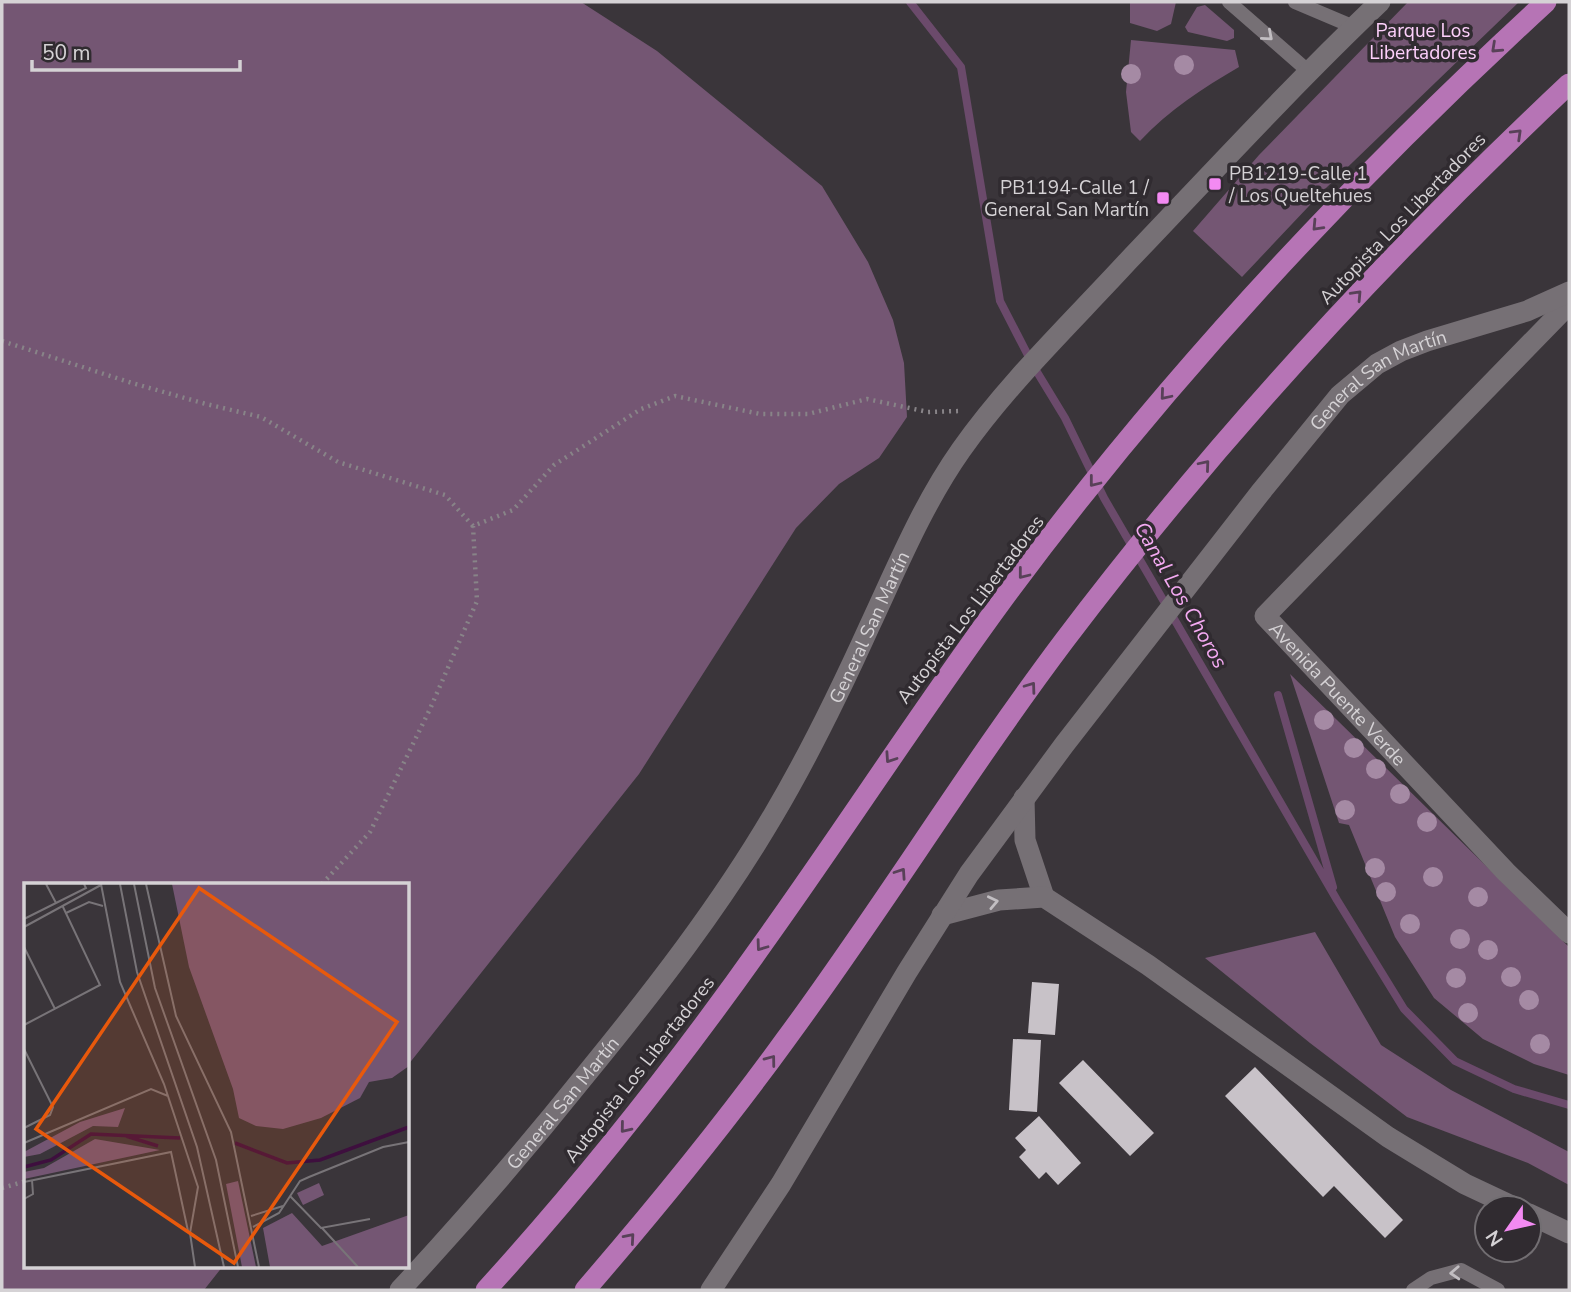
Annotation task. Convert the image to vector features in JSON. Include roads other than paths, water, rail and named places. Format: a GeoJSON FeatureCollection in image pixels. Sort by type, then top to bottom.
{"type":"FeatureCollection","features":[{"type":"Feature","properties":{"kind":"highway","name":"Autopista Los Libertadores"},"geometry":{"type":"LineString","coordinates":[[486,1290],[580,1183],[706,1023],[962,655],[1124,444],[1219,333],[1347,194],[1546,2]]}},
{"type":"Feature","properties":{"kind":"highway","name":"Autopista Los Libertadores"},"geometry":{"type":"LineString","coordinates":[[586,1290],[706,1144],[786,1040],[1005,722],[1102,591],[1161,517],[1285,373],[1376,275],[1569,84]]}},
{"type":"Feature","properties":{"kind":"street","name":"General San Martín"},"geometry":{"type":"LineString","coordinates":[[400,1290],[544,1127],[642,1004],[719,900],[772,818],[825,721],[915,528],[961,451],[992,410],[1063,330],[1308,71],[1380,2]]}},
{"type":"Feature","properties":{"kind":"street","name":"General San Martín"},"geometry":{"type":"LineString","coordinates":[[710,1290],[788,1174],[942,915],[1024,798],[1325,413],[1357,379],[1401,351],[1527,311],[1569,292]]}},
{"type":"Feature","properties":{"kind":"street","name":"Avenida Puente Verde"},"geometry":{"type":"LineString","coordinates":[[1569,304],[1265,617],[1506,872],[1569,933]]}},
{"type":"Feature","properties":{"kind":"street"},"geometry":{"type":"LineString","coordinates":[[1024,798],[1025,840],[1044,897]]}},
{"type":"Feature","properties":{"kind":"street"},"geometry":{"type":"LineString","coordinates":[[942,915],[999,900],[1044,897],[1148,965],[1388,1138],[1486,1194]]}},
{"type":"Feature","properties":{"kind":"street"},"geometry":{"type":"LineString","coordinates":[[1543,1221],[1569,1233]]}},
{"type":"Feature","properties":{"kind":"lane"},"geometry":{"type":"LineString","coordinates":[[1228,2],[1308,71]]}},
{"type":"Feature","properties":{"kind":"lane"},"geometry":{"type":"LineString","coordinates":[[1295,2],[1354,27]]}},
{"type":"Feature","properties":{"kind":"lane"},"geometry":{"type":"LineString","coordinates":[[1413,1290],[1431,1278],[1461,1270],[1498,1290]]}},
{"type":"Feature","properties":{"kind":"waterway","name":"Canal Los Choros"},"geometry":{"type":"LineString","coordinates":[[910,2],[961,67],[1000,301],[1034,367],[1065,418],[1104,498],[1337,900],[1404,1009],[1455,1061],[1514,1089],[1569,1105]]}},
{"type":"Feature","properties":{"kind":"waterway"},"geometry":{"type":"LineString","coordinates":[[1278,695],[1333,887]]}},
{"type":"Feature","properties":{"kind":"place","name":"PB1219-Calle 1 / Los Queltehues"},"geometry":{"type":"Point","coordinates":[1215,184]}},
{"type":"Feature","properties":{"kind":"place","name":"PB1194-Calle 1 / General San Martín"},"geometry":{"type":"Point","coordinates":[1163,198]}},
{"type":"Feature","properties":{"kind":"park label","name":"Parque Los Libertadores"},"geometry":{"type":"Point","coordinates":[1423,41]}}]}
